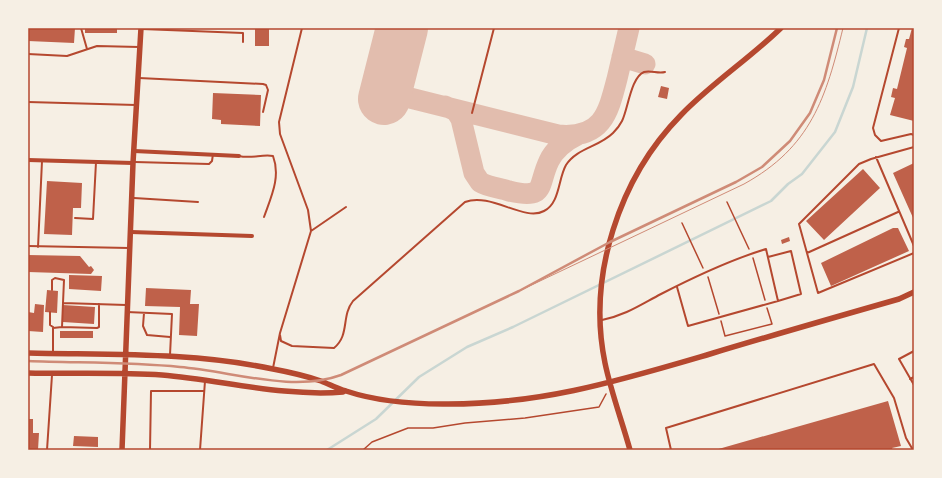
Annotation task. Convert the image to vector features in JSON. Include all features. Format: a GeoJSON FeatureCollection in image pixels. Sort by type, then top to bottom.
{"type":"FeatureCollection","features":[{"type":"Feature","properties":{"kind":"main road"},"geometry":{"type":"LineString","coordinates":[[122,450],[133,162],[141,28]]}},
{"type":"Feature","properties":{"kind":"main road"},"geometry":{"type":"LineString","coordinates":[[630,450],[605,363],[601,320],[601,303],[607,256],[614,226],[629,190],[658,142],[682,113],[711,87],[764,45],[781,28]]}},
{"type":"Feature","properties":{"kind":"main road"},"geometry":{"type":"LineString","coordinates":[[28,353],[125,355],[221,361],[273,369],[320,381],[346,391],[414,403],[479,404],[516,402],[564,394],[611,383],[899,299],[914,292]]}},
{"type":"Feature","properties":{"kind":"main road"},"geometry":{"type":"LineString","coordinates":[[28,373],[161,375],[320,394],[346,391]]}},
{"type":"Feature","properties":{"kind":"street"},"geometry":{"type":"LineString","coordinates":[[134,151],[239,156]]}},
{"type":"Feature","properties":{"kind":"street"},"geometry":{"type":"LineString","coordinates":[[28,160],[133,162]]}},
{"type":"Feature","properties":{"kind":"street"},"geometry":{"type":"LineString","coordinates":[[131,232],[252,236]]}},
{"type":"Feature","properties":{"kind":"lane"},"geometry":{"type":"LineString","coordinates":[[81,28],[87,49]]}},
{"type":"Feature","properties":{"kind":"lane"},"geometry":{"type":"LineString","coordinates":[[141,28],[243,33],[243,42]]}},
{"type":"Feature","properties":{"kind":"lane"},"geometry":{"type":"LineString","coordinates":[[273,369],[280,335],[311,231],[308,210],[280,134],[279,122],[302,28]]}},
{"type":"Feature","properties":{"kind":"lane"},"geometry":{"type":"LineString","coordinates":[[472,113],[494,28]]}},
{"type":"Feature","properties":{"kind":"lane"},"geometry":{"type":"LineString","coordinates":[[899,28],[873,128],[876,138],[881,140],[910,134],[914,135]]}},
{"type":"Feature","properties":{"kind":"lane"},"geometry":{"type":"LineString","coordinates":[[28,54],[67,56],[97,46],[140,47]]}},
{"type":"Feature","properties":{"kind":"lane"},"geometry":{"type":"LineString","coordinates":[[280,335],[281,341],[292,346],[334,348],[343,337],[346,314],[353,301],[465,202],[477,199],[532,213],[545,211],[552,205],[561,176],[566,166],[572,159],[581,151],[604,142],[622,122],[635,81],[641,74],[646,72],[665,72]]}},
{"type":"Feature","properties":{"kind":"lane"},"geometry":{"type":"LineString","coordinates":[[138,78],[263,84],[266,85],[268,90],[263,112]]}},
{"type":"Feature","properties":{"kind":"lane"},"geometry":{"type":"LineString","coordinates":[[28,102],[137,105]]}},
{"type":"Feature","properties":{"kind":"lane"},"geometry":{"type":"LineString","coordinates":[[914,147],[876,157],[858,164],[799,224],[818,294],[914,253]]}},
{"type":"Feature","properties":{"kind":"lane"},"geometry":{"type":"LineString","coordinates":[[133,162],[209,164],[212,160],[213,154]]}},
{"type":"Feature","properties":{"kind":"lane"},"geometry":{"type":"LineString","coordinates":[[239,156],[273,156],[277,165],[277,176],[264,217]]}},
{"type":"Feature","properties":{"kind":"lane"},"geometry":{"type":"LineString","coordinates":[[876,157],[898,212],[914,246]]}},
{"type":"Feature","properties":{"kind":"lane"},"geometry":{"type":"LineString","coordinates":[[38,247],[42,161]]}},
{"type":"Feature","properties":{"kind":"lane"},"geometry":{"type":"LineString","coordinates":[[75,218],[93,219],[96,162]]}},
{"type":"Feature","properties":{"kind":"lane"},"geometry":{"type":"LineString","coordinates":[[132,198],[198,202]]}},
{"type":"Feature","properties":{"kind":"lane"},"geometry":{"type":"LineString","coordinates":[[311,231],[346,207]]}},
{"type":"Feature","properties":{"kind":"lane"},"geometry":{"type":"LineString","coordinates":[[807,253],[898,212]]}},
{"type":"Feature","properties":{"kind":"lane"},"geometry":{"type":"LineString","coordinates":[[28,246],[130,248]]}},
{"type":"Feature","properties":{"kind":"lane"},"geometry":{"type":"LineString","coordinates":[[601,320],[631,312],[706,273],[766,249],[778,301]]}},
{"type":"Feature","properties":{"kind":"lane"},"geometry":{"type":"LineString","coordinates":[[677,287],[688,326],[801,294],[791,252],[768,257]]}},
{"type":"Feature","properties":{"kind":"lane"},"geometry":{"type":"LineString","coordinates":[[52,290],[52,280],[55,278],[64,280],[62,327]]}},
{"type":"Feature","properties":{"kind":"lane"},"geometry":{"type":"LineString","coordinates":[[63,303],[88,305],[128,305]]}},
{"type":"Feature","properties":{"kind":"lane"},"geometry":{"type":"LineString","coordinates":[[53,328],[99,327],[99,304]]}},
{"type":"Feature","properties":{"kind":"lane"},"geometry":{"type":"LineString","coordinates":[[50,312],[50,325],[53,328],[53,354]]}},
{"type":"Feature","properties":{"kind":"lane"},"geometry":{"type":"LineString","coordinates":[[127,312],[172,314],[170,357]]}},
{"type":"Feature","properties":{"kind":"lane"},"geometry":{"type":"LineString","coordinates":[[144,313],[144,330],[147,335],[170,337]]}},
{"type":"Feature","properties":{"kind":"lane"},"geometry":{"type":"LineString","coordinates":[[73,323],[73,328]]}},
{"type":"Feature","properties":{"kind":"lane"},"geometry":{"type":"LineString","coordinates":[[87,323],[87,328]]}},
{"type":"Feature","properties":{"kind":"lane"},"geometry":{"type":"LineString","coordinates":[[914,350],[899,359],[914,385]]}},
{"type":"Feature","properties":{"kind":"lane"},"geometry":{"type":"LineString","coordinates":[[671,450],[666,428],[874,364],[894,398],[906,438],[913,450]]}},
{"type":"Feature","properties":{"kind":"lane"},"geometry":{"type":"LineString","coordinates":[[47,450],[52,373]]}},
{"type":"Feature","properties":{"kind":"lane"},"geometry":{"type":"LineString","coordinates":[[910,379],[914,377]]}},
{"type":"Feature","properties":{"kind":"lane"},"geometry":{"type":"LineString","coordinates":[[200,450],[205,380]]}},
{"type":"Feature","properties":{"kind":"lane"},"geometry":{"type":"LineString","coordinates":[[150,450],[151,391],[204,391]]}},
{"type":"Feature","properties":{"kind":"path"},"geometry":{"type":"LineString","coordinates":[[682,223],[706,273],[725,336],[772,324],[751,254],[727,202]]}},
{"type":"Feature","properties":{"kind":"path"},"geometry":{"type":"LineString","coordinates":[[363,450],[372,442],[408,428],[433,428],[465,423],[525,418],[599,407],[611,383]]}},
{"type":"Feature","properties":{"kind":"building"},"geometry":{"type":"Polygon","coordinates":[[[28,28],[75,28],[74,43],[28,41],[28,28]]]}},
{"type":"Feature","properties":{"kind":"building"},"geometry":{"type":"Polygon","coordinates":[[[85,28],[117,28],[117,33],[85,33],[85,28]]]}},
{"type":"Feature","properties":{"kind":"building"},"geometry":{"type":"Polygon","coordinates":[[[255,28],[269,28],[269,46],[255,46],[255,28]]]}},
{"type":"Feature","properties":{"kind":"building"},"geometry":{"type":"Polygon","coordinates":[[[912,28],[914,28],[914,121],[890,115],[895,98],[891,97],[893,88],[897,89],[907,48],[904,47],[906,39],[909,39],[912,28]]]}},
{"type":"Feature","properties":{"kind":"building"},"geometry":{"type":"Polygon","coordinates":[[[661,86],[669,88],[667,99],[658,97],[661,86]]]}},
{"type":"Feature","properties":{"kind":"building"},"geometry":{"type":"Polygon","coordinates":[[[213,93],[261,95],[260,126],[221,124],[221,120],[212,119],[213,93]]]}},
{"type":"Feature","properties":{"kind":"building"},"geometry":{"type":"Polygon","coordinates":[[[914,163],[914,220],[893,173],[914,163]]]}},
{"type":"Feature","properties":{"kind":"building"},"geometry":{"type":"Polygon","coordinates":[[[863,169],[880,188],[824,240],[806,221],[863,169]]]}},
{"type":"Feature","properties":{"kind":"building"},"geometry":{"type":"Polygon","coordinates":[[[47,181],[82,183],[81,208],[73,208],[72,235],[44,234],[47,181]]]}},
{"type":"Feature","properties":{"kind":"building"},"geometry":{"type":"Polygon","coordinates":[[[893,228],[898,228],[909,251],[831,286],[821,263],[893,228]]]}},
{"type":"Feature","properties":{"kind":"building"},"geometry":{"type":"Polygon","coordinates":[[[789,237],[790,241],[782,244],[781,240],[789,237]]]}},
{"type":"Feature","properties":{"kind":"building"},"geometry":{"type":"Polygon","coordinates":[[[28,255],[80,256],[89,267],[91,266],[94,270],[91,274],[28,272],[28,255]]]}},
{"type":"Feature","properties":{"kind":"building"},"geometry":{"type":"Polygon","coordinates":[[[69,275],[102,276],[101,291],[69,289],[69,275]]]}},
{"type":"Feature","properties":{"kind":"building"},"geometry":{"type":"Polygon","coordinates":[[[146,288],[191,290],[190,304],[199,304],[197,336],[179,335],[180,307],[145,306],[146,288]]]}},
{"type":"Feature","properties":{"kind":"building"},"geometry":{"type":"Polygon","coordinates":[[[47,290],[58,291],[57,313],[45,312],[47,290]]]}},
{"type":"Feature","properties":{"kind":"building"},"geometry":{"type":"Polygon","coordinates":[[[35,304],[44,305],[43,332],[28,331],[28,312],[34,313],[35,304]]]}},
{"type":"Feature","properties":{"kind":"building"},"geometry":{"type":"Polygon","coordinates":[[[63,305],[95,307],[94,324],[63,322],[63,305]]]}},
{"type":"Feature","properties":{"kind":"building"},"geometry":{"type":"Polygon","coordinates":[[[60,331],[93,331],[93,338],[60,338],[60,331]]]}},
{"type":"Feature","properties":{"kind":"building"},"geometry":{"type":"Polygon","coordinates":[[[888,401],[901,446],[892,448],[893,450],[715,450],[888,401]]]}},
{"type":"Feature","properties":{"kind":"building"},"geometry":{"type":"Polygon","coordinates":[[[28,419],[33,419],[33,433],[39,433],[38,450],[28,450],[28,419]]]}},
{"type":"Feature","properties":{"kind":"building"},"geometry":{"type":"Polygon","coordinates":[[[74,436],[98,437],[98,447],[73,446],[74,436]]]}},
{"type":"Feature","properties":{"kind":"waterway"},"geometry":{"type":"LineString","coordinates":[[327,450],[376,419],[419,377],[467,347],[513,327],[771,201],[788,184],[802,174],[835,132],[853,87],[867,28]]}},
{"type":"Feature","properties":{"kind":"taxiway"},"geometry":{"type":"LineString","coordinates":[[386,92],[558,135],[585,133],[601,122],[606,113],[614,92],[629,28]]}},
{"type":"Feature","properties":{"kind":"taxiway"},"geometry":{"type":"LineString","coordinates":[[622,57],[645,64]]}},
{"type":"Feature","properties":{"kind":"taxiway"},"geometry":{"type":"LineString","coordinates":[[445,106],[456,111],[461,119],[474,173],[480,182],[509,191],[530,194],[539,189],[545,170],[552,156],[558,148],[579,134]]}},
{"type":"Feature","properties":{"kind":"runway"},"geometry":{"type":"LineString","coordinates":[[384,99],[402,28]]}},
{"type":"Feature","properties":{"kind":"tram line"},"geometry":{"type":"LineString","coordinates":[[519,291],[744,184],[767,170],[785,154],[800,137],[812,118],[830,77],[843,28]]}},
{"type":"Feature","properties":{"kind":"railway"},"geometry":{"type":"LineString","coordinates":[[28,361],[161,365],[200,369],[261,379],[302,382],[322,380],[341,375],[519,291],[610,242],[736,182],[762,167],[790,141],[810,113],[824,80],[837,28]]}}]}
